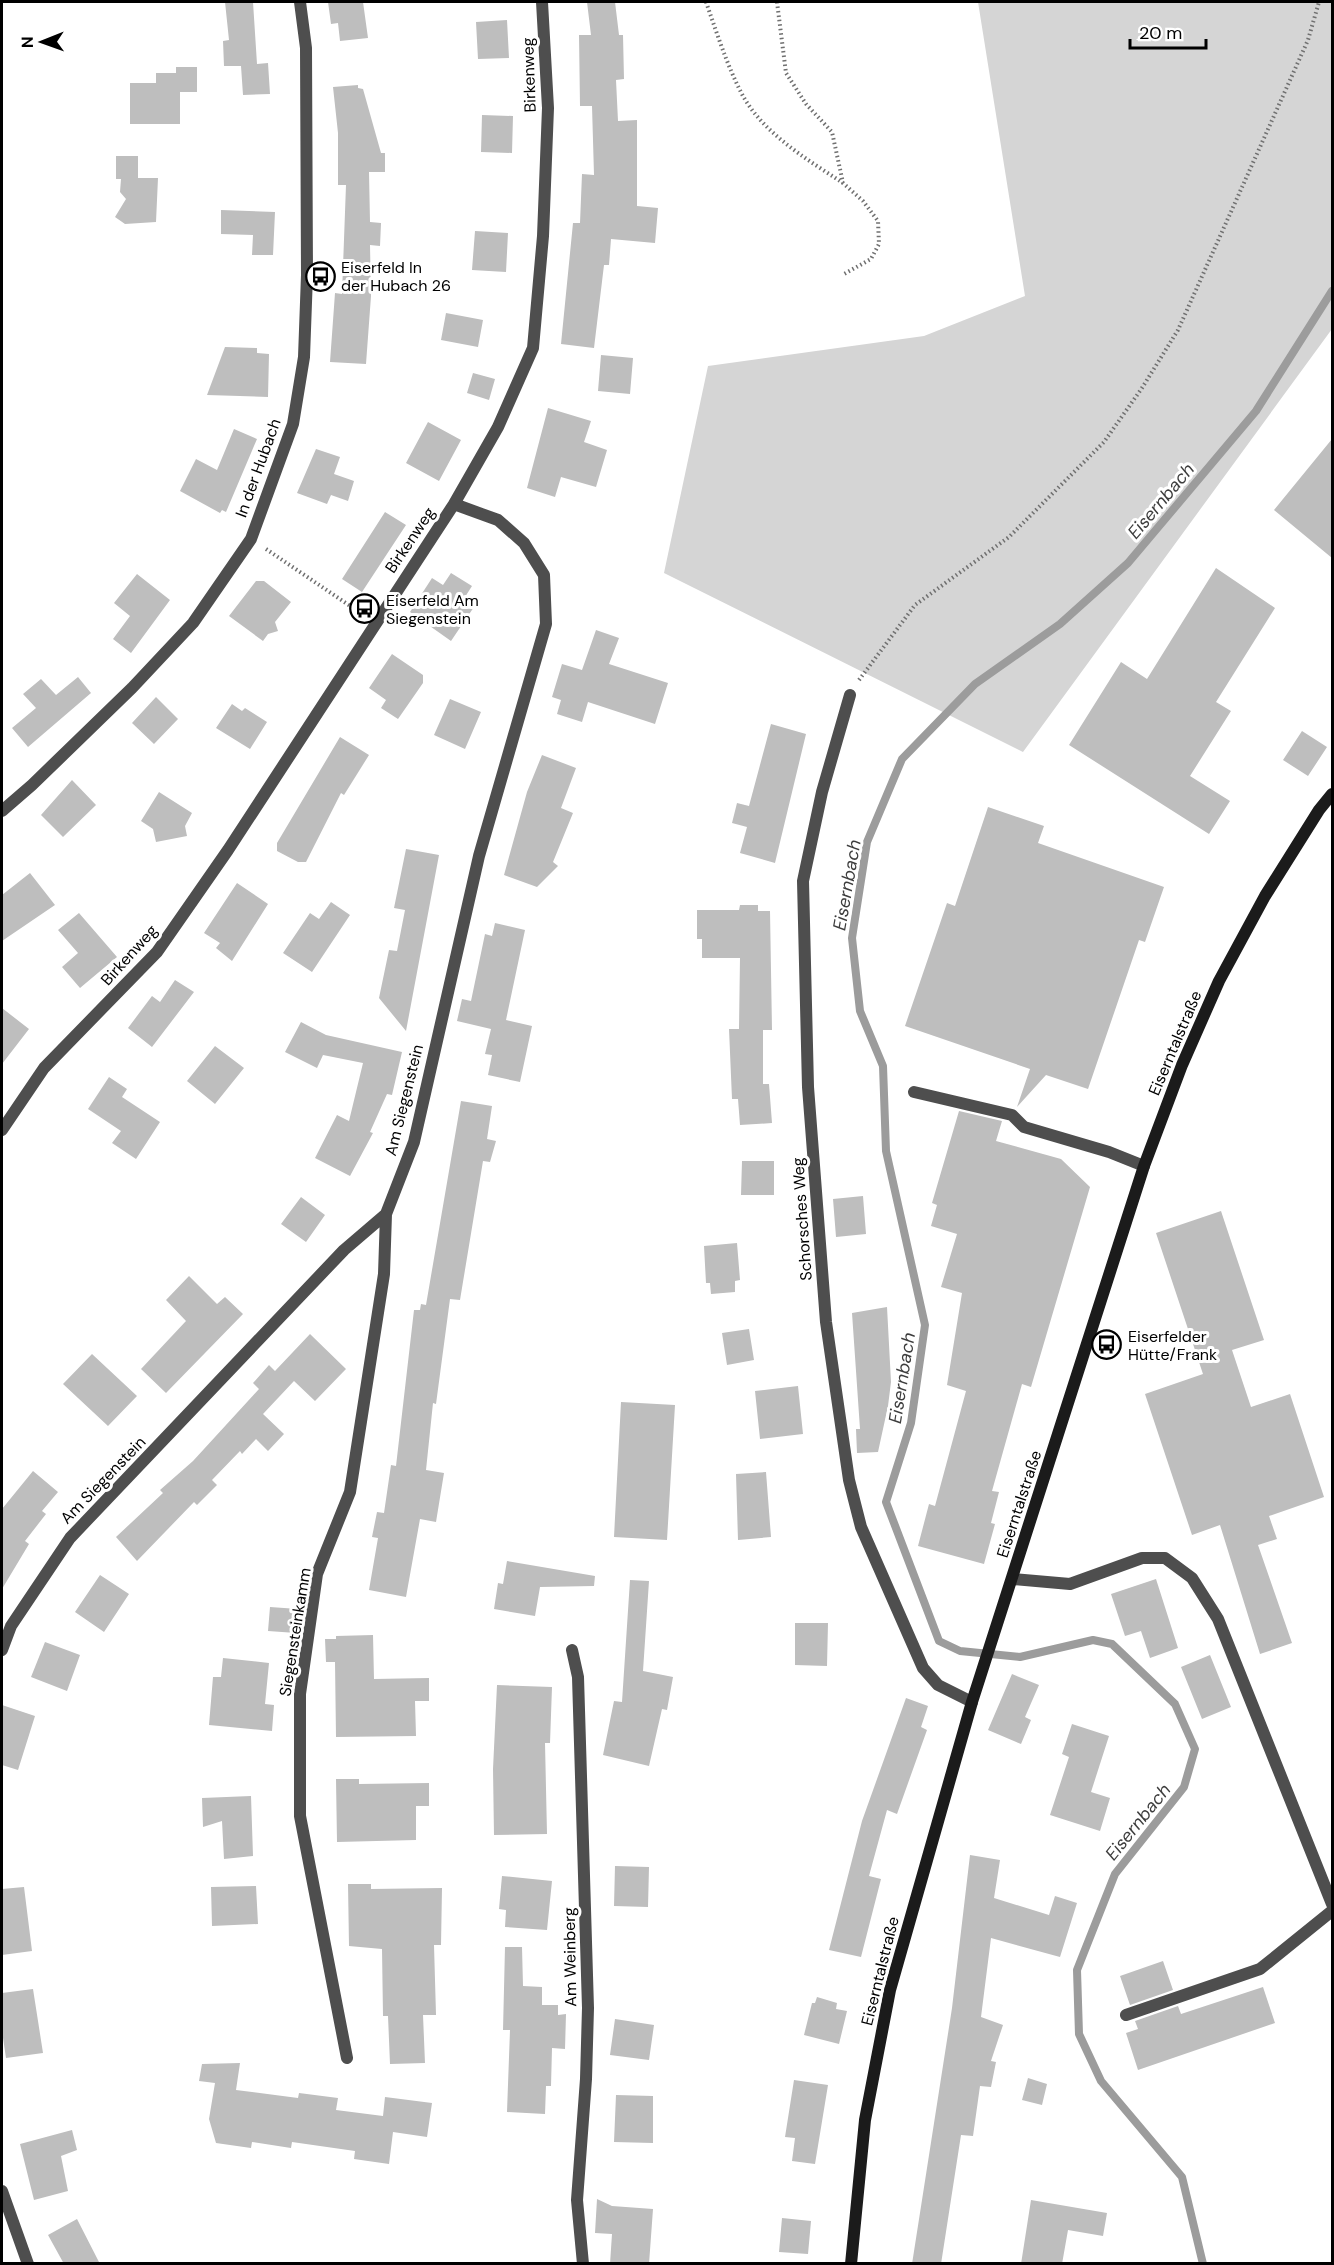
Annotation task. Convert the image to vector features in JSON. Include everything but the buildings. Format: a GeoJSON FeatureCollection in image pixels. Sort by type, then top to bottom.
{"type":"FeatureCollection","features":[{"type":"Feature","properties":{"kind":"main road","name":"Eiserntalstraße"},"geometry":{"type":"LineString","coordinates":[[851,2264],[865,2120],[890,1990],[972,1702],[1144,1166],[1182,1065],[1220,981],[1265,896],[1319,810],[1332,794]]}},
{"type":"Feature","properties":{"kind":"street","name":"In der Hubach"},"geometry":{"type":"LineString","coordinates":[[2,811],[132,688],[193,623],[250,539],[293,424],[304,357],[307,275],[306,48],[300,2]]}},
{"type":"Feature","properties":{"kind":"street","name":"Birkenweg"},"geometry":{"type":"LineString","coordinates":[[2,1130],[44,1068],[157,952],[228,850],[374,622],[454,504],[498,427],[533,348],[543,236],[548,108],[542,2]]}},
{"type":"Feature","properties":{"kind":"street","name":"Am Siegenstein"},"geometry":{"type":"LineString","coordinates":[[2,1650],[11,1626],[70,1538],[344,1250],[386,1214],[414,1142],[479,856],[546,624],[543,575],[524,543],[498,520],[454,504]]}},
{"type":"Feature","properties":{"kind":"street","name":"Schorsches Weg"},"geometry":{"type":"LineString","coordinates":[[850,695],[822,792],[803,881],[808,1087],[826,1322],[847,1469],[861,1527],[923,1668],[938,1686],[972,1702]]}},
{"type":"Feature","properties":{"kind":"street"},"geometry":{"type":"LineString","coordinates":[[914,1092],[1012,1115],[1024,1127],[1109,1152],[1144,1166]]}},
{"type":"Feature","properties":{"kind":"street","name":"Siegensteinkamm"},"geometry":{"type":"LineString","coordinates":[[347,2058],[300,1816],[300,1694],[317,1574],[350,1492],[384,1274],[386,1214]]}},
{"type":"Feature","properties":{"kind":"street"},"geometry":{"type":"LineString","coordinates":[[1012,1579],[1070,1584],[1142,1558],[1165,1558],[1192,1578],[1218,1619],[1332,1904]]}},
{"type":"Feature","properties":{"kind":"street","name":"Am Weinberg"},"geometry":{"type":"LineString","coordinates":[[572,1650],[579,1677],[588,2008],[586,2079],[577,2200],[583,2264]]}},
{"type":"Feature","properties":{"kind":"street"},"geometry":{"type":"LineString","coordinates":[[1126,2015],[1260,1969],[1332,1911]]}},
{"type":"Feature","properties":{"kind":"street"},"geometry":{"type":"LineString","coordinates":[[2,2191],[28,2264]]}},
{"type":"Feature","properties":{"kind":"path"},"geometry":{"type":"LineString","coordinates":[[706,2],[724,54],[744,98],[767,126],[809,161],[843,183],[863,201],[878,221],[879,243],[871,259],[844,274]]}},
{"type":"Feature","properties":{"kind":"path"},"geometry":{"type":"LineString","coordinates":[[777,2],[786,74],[806,104],[832,132],[843,183]]}},
{"type":"Feature","properties":{"kind":"path"},"geometry":{"type":"LineString","coordinates":[[850,695],[866,668],[915,605],[1009,537],[1104,442],[1142,388],[1183,319],[1308,40],[1319,2]]}},
{"type":"Feature","properties":{"kind":"path"},"geometry":{"type":"LineString","coordinates":[[250,539],[374,622]]}},
{"type":"Feature","properties":{"kind":"shaded area"},"geometry":{"type":"Polygon","coordinates":[[[978,2],[1332,2],[1332,329],[1023,752],[664,573],[708,366],[924,336],[1025,296],[978,2]]]}},
{"type":"Feature","properties":{"kind":"waterway","name":"Eisernbach"},"geometry":{"type":"LineString","coordinates":[[1203,2264],[1182,2177],[1101,2081],[1079,2034],[1077,1970],[1115,1874],[1184,1787],[1195,1749],[1175,1704],[1112,1644],[1093,1640],[1020,1657],[960,1651],[939,1641],[886,1502],[911,1423],[925,1325],[886,1151],[883,1066],[860,1011],[852,938],[867,842],[902,759],[975,684],[1060,624],[1128,563],[1256,411],[1332,291]]}},
{"type":"Feature","properties":{"kind":"place","name":"Eiserfeld In der Hubach 26"},"geometry":{"type":"Point","coordinates":[320,276]}},
{"type":"Feature","properties":{"kind":"place","name":"Eiserfeld Am Siegenstein"},"geometry":{"type":"Point","coordinates":[365,609]}},
{"type":"Feature","properties":{"kind":"place","name":"Eiserfelder Hütte/Frank"},"geometry":{"type":"Point","coordinates":[1107,1345]}}]}
